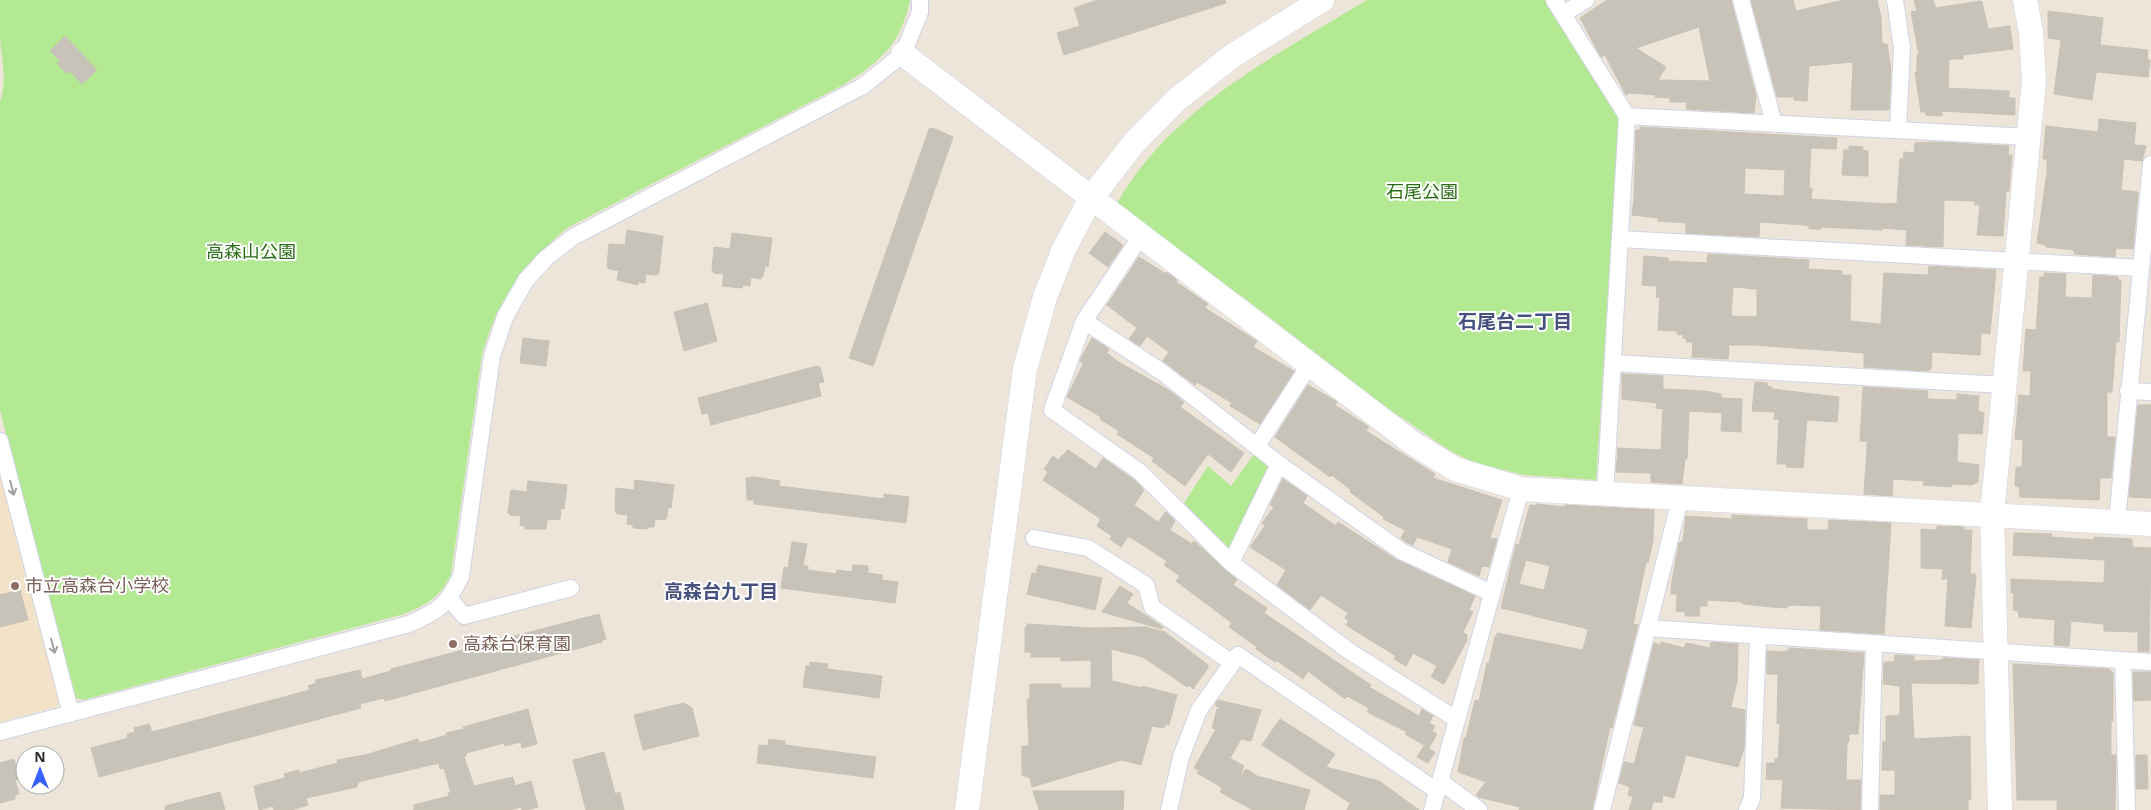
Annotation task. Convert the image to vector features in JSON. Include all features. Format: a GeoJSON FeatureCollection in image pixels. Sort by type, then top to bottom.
{"type":"FeatureCollection","features":[{"type":"Feature","properties":{"kind":"street"},"geometry":{"type":"LineString","coordinates":[[0,732],[409,624],[432,614],[450,599],[461,576],[492,356],[505,317],[526,280],[546,258],[573,237],[864,86],[903,54],[920,12],[920,0]]}},
{"type":"Feature","properties":{"kind":"street"},"geometry":{"type":"LineString","coordinates":[[966,810],[1025,369],[1045,297],[1064,250],[1090,198],[1134,143],[1174,101],[1232,56],[1322,0]]}},
{"type":"Feature","properties":{"kind":"street"},"geometry":{"type":"LineString","coordinates":[[1586,0],[1559,7],[1627,116],[1605,494]]}},
{"type":"Feature","properties":{"kind":"street"},"geometry":{"type":"LineString","coordinates":[[1740,0],[1774,124]]}},
{"type":"Feature","properties":{"kind":"street"},"geometry":{"type":"LineString","coordinates":[[1895,0],[1902,48],[1898,130]]}},
{"type":"Feature","properties":{"kind":"street"},"geometry":{"type":"LineString","coordinates":[[2000,810],[1992,514],[2034,81],[2031,32],[2026,0]]}},
{"type":"Feature","properties":{"kind":"street"},"geometry":{"type":"LineString","coordinates":[[903,54],[1414,444],[1455,469],[1521,489],[2151,524]]}},
{"type":"Feature","properties":{"kind":"street"},"geometry":{"type":"LineString","coordinates":[[1627,116],[2030,137]]}},
{"type":"Feature","properties":{"kind":"street"},"geometry":{"type":"LineString","coordinates":[[2117,522],[2128,390],[2151,164]]}},
{"type":"Feature","properties":{"kind":"street"},"geometry":{"type":"LineString","coordinates":[[1141,236],[1084,321],[1052,410],[1140,472],[1231,563],[1349,651],[1456,718]]}},
{"type":"Feature","properties":{"kind":"street"},"geometry":{"type":"LineString","coordinates":[[1620,239],[2140,268]]}},
{"type":"Feature","properties":{"kind":"street"},"geometry":{"type":"LineString","coordinates":[[1084,321],[1162,372],[1279,464],[1401,551],[1491,593]]}},
{"type":"Feature","properties":{"kind":"street"},"geometry":{"type":"LineString","coordinates":[[1613,363],[2004,384]]}},
{"type":"Feature","properties":{"kind":"street"},"geometry":{"type":"LineString","coordinates":[[1257,446],[1310,364]]}},
{"type":"Feature","properties":{"kind":"street"},"geometry":{"type":"LineString","coordinates":[[2128,390],[2151,392]]}},
{"type":"Feature","properties":{"kind":"street"},"geometry":{"type":"LineString","coordinates":[[0,441],[71,714]]}},
{"type":"Feature","properties":{"kind":"street"},"geometry":{"type":"LineString","coordinates":[[1231,563],[1279,464]]}},
{"type":"Feature","properties":{"kind":"street"},"geometry":{"type":"LineString","coordinates":[[1432,810],[1521,489]]}},
{"type":"Feature","properties":{"kind":"street"},"geometry":{"type":"LineString","coordinates":[[1602,810],[1680,499]]}},
{"type":"Feature","properties":{"kind":"street"},"geometry":{"type":"LineString","coordinates":[[1034,538],[1088,548],[1146,584],[1152,607],[1232,663]]}},
{"type":"Feature","properties":{"kind":"street"},"geometry":{"type":"LineString","coordinates":[[450,599],[464,616],[571,588]]}},
{"type":"Feature","properties":{"kind":"street"},"geometry":{"type":"LineString","coordinates":[[1648,628],[2151,662]]}},
{"type":"Feature","properties":{"kind":"street"},"geometry":{"type":"LineString","coordinates":[[1747,810],[1752,798],[1758,636]]}},
{"type":"Feature","properties":{"kind":"street"},"geometry":{"type":"LineString","coordinates":[[1870,810],[1874,644]]}},
{"type":"Feature","properties":{"kind":"street"},"geometry":{"type":"LineString","coordinates":[[1169,810],[1180,757],[1199,710],[1238,655],[1479,810]]}},
{"type":"Feature","properties":{"kind":"street"},"geometry":{"type":"LineString","coordinates":[[2123,660],[2127,810]]}},
{"type":"Feature","properties":{"kind":"shaded area","name":"市立高森台小学校"},"geometry":{"type":"Polygon","coordinates":[[[0,472],[59,700],[57,707],[0,722],[0,472]]]}},
{"type":"Feature","properties":{"kind":"green space","name":"高森山公園"},"geometry":{"type":"Polygon","coordinates":[[[0,0],[910,0],[901,29],[895,40],[878,60],[856,77],[567,228],[525,269],[505,298],[489,333],[482,354],[451,574],[438,594],[419,607],[404,614],[83,700],[73,697],[0,410],[0,102],[4,76],[0,36],[0,0]]]}},
{"type":"Feature","properties":{"kind":"green space","name":"石尾公園"},"geometry":{"type":"Polygon","coordinates":[[[1367,0],[1546,0],[1616,113],[1619,122],[1596,480],[1524,475],[1473,462],[1449,450],[1386,407],[1117,203],[1140,169],[1166,139],[1228,86],[1367,0]]]}},
{"type":"Feature","properties":{"kind":"green space"},"geometry":{"type":"Polygon","coordinates":[[[1254,454],[1272,467],[1231,550],[1184,503],[1208,466],[1231,486],[1254,454]]]}},
{"type":"Feature","properties":{"kind":"building"},"geometry":{"type":"Polygon","coordinates":[[[1098,0],[1225,0],[1226,3],[1064,55],[1057,33],[1080,26],[1074,8],[1098,0]]]}},
{"type":"Feature","properties":{"kind":"building"},"geometry":{"type":"Polygon","coordinates":[[[1607,0],[1731,0],[1756,96],[1754,113],[1686,109],[1687,102],[1670,102],[1670,98],[1629,93],[1626,95],[1605,55],[1601,57],[1580,18],[1607,0]],[[1699,27],[1636,48],[1666,67],[1658,80],[1710,81],[1699,27]]]}},
{"type":"Feature","properties":{"kind":"building"},"geometry":{"type":"Polygon","coordinates":[[[1751,0],[1793,0],[1796,11],[1844,0],[1877,0],[1881,17],[1882,44],[1887,44],[1891,70],[1889,110],[1851,110],[1853,62],[1809,66],[1807,101],[1794,100],[1794,97],[1777,97],[1751,0]]]}},
{"type":"Feature","properties":{"kind":"building"},"geometry":{"type":"Polygon","coordinates":[[[1914,0],[1933,0],[1936,8],[1980,1],[1982,2],[1988,29],[2010,26],[2013,49],[1963,55],[1963,59],[1949,59],[1948,88],[2009,91],[2009,98],[2015,98],[2015,115],[1942,111],[1942,116],[1926,115],[1926,112],[1921,112],[1915,72],[1917,72],[1917,55],[1919,55],[1911,12],[1917,11],[1914,0]]]}},
{"type":"Feature","properties":{"kind":"building"},"geometry":{"type":"Polygon","coordinates":[[[2048,11],[2103,18],[2100,45],[2148,50],[2147,59],[2150,60],[2148,77],[2098,72],[2096,73],[2092,100],[2054,94],[2061,40],[2048,38],[2048,11]]]}},
{"type":"Feature","properties":{"kind":"building"},"geometry":{"type":"Polygon","coordinates":[[[65,36],[97,70],[82,84],[70,71],[67,74],[57,63],[60,61],[50,51],[65,36]]]}},
{"type":"Feature","properties":{"kind":"building"},"geometry":{"type":"Polygon","coordinates":[[[2099,119],[2136,123],[2134,145],[2146,146],[2142,161],[2124,159],[2121,190],[2138,192],[2133,249],[2116,248],[2115,257],[2074,254],[2074,250],[2046,247],[2046,245],[2037,243],[2047,173],[2047,159],[2043,159],[2046,126],[2098,132],[2099,119]]]}},
{"type":"Feature","properties":{"kind":"building"},"geometry":{"type":"Polygon","coordinates":[[[1640,127],[1837,138],[1836,149],[1811,148],[1809,188],[1812,188],[1811,199],[1887,204],[1897,203],[1900,159],[1903,159],[1904,152],[1914,153],[1915,143],[1936,142],[2009,146],[2008,155],[2012,155],[2009,191],[2006,191],[2003,236],[1977,235],[1980,205],[1975,205],[1975,201],[1944,200],[1943,247],[1906,245],[1907,230],[1882,228],[1882,230],[1821,227],[1821,229],[1809,229],[1809,226],[1804,225],[1760,222],[1759,237],[1686,233],[1686,223],[1658,221],[1658,218],[1632,215],[1636,130],[1640,130],[1640,127]],[[1745,168],[1744,194],[1784,196],[1785,170],[1745,168]]]}},
{"type":"Feature","properties":{"kind":"building"},"geometry":{"type":"Polygon","coordinates":[[[933,128],[953,137],[873,366],[849,358],[929,129],[933,128]]]}},
{"type":"Feature","properties":{"kind":"building"},"geometry":{"type":"Polygon","coordinates":[[[1849,146],[1863,147],[1862,150],[1868,151],[1868,176],[1842,175],[1844,150],[1849,150],[1849,146]]]}},
{"type":"Feature","properties":{"kind":"building"},"geometry":{"type":"Polygon","coordinates":[[[627,230],[663,236],[659,273],[656,275],[646,274],[645,283],[638,282],[638,285],[617,280],[619,271],[607,267],[609,244],[625,245],[627,230]]]}},
{"type":"Feature","properties":{"kind":"building"},"geometry":{"type":"Polygon","coordinates":[[[1105,232],[1123,245],[1108,267],[1089,253],[1105,232]]]}},
{"type":"Feature","properties":{"kind":"building"},"geometry":{"type":"Polygon","coordinates":[[[732,233],[772,238],[768,267],[765,266],[761,279],[751,277],[750,286],[743,285],[742,288],[722,286],[724,274],[714,273],[712,270],[714,247],[730,249],[732,233]]]}},
{"type":"Feature","properties":{"kind":"building"},"geometry":{"type":"Polygon","coordinates":[[[1708,254],[1809,260],[1808,269],[1842,271],[1842,275],[1851,275],[1850,321],[1879,324],[1881,324],[1884,273],[1928,275],[1929,266],[1996,270],[1990,334],[1981,333],[1980,355],[1932,352],[1931,369],[1928,371],[1864,367],[1864,353],[1753,345],[1729,345],[1728,359],[1692,357],[1693,342],[1686,342],[1687,339],[1683,338],[1683,335],[1677,334],[1677,331],[1658,330],[1660,298],[1656,297],[1657,286],[1642,285],[1644,256],[1668,258],[1668,261],[1707,263],[1708,254]],[[1733,287],[1731,316],[1757,317],[1757,289],[1733,287]]]}},
{"type":"Feature","properties":{"kind":"building"},"geometry":{"type":"Polygon","coordinates":[[[1139,257],[1166,274],[1167,272],[1177,280],[1176,282],[1208,304],[1205,308],[1257,341],[1253,347],[1294,371],[1260,424],[1230,406],[1232,403],[1197,382],[1195,385],[1163,361],[1169,352],[1147,336],[1140,346],[1129,339],[1137,328],[1107,305],[1139,257]]]}},
{"type":"Feature","properties":{"kind":"building"},"geometry":{"type":"Polygon","coordinates":[[[2044,273],[2066,274],[2065,297],[2092,298],[2093,275],[2118,277],[2118,280],[2121,280],[2119,342],[2116,342],[2112,392],[2107,392],[2107,437],[2115,437],[2111,478],[2100,478],[2099,500],[2020,497],[2019,487],[2015,486],[2016,467],[2022,467],[2023,440],[2015,439],[2019,395],[2030,396],[2031,371],[2023,371],[2026,329],[2036,330],[2040,277],[2044,277],[2044,273]]]}},
{"type":"Feature","properties":{"kind":"building"},"geometry":{"type":"Polygon","coordinates":[[[707,303],[717,341],[684,351],[674,312],[707,303]]]}},
{"type":"Feature","properties":{"kind":"building"},"geometry":{"type":"Polygon","coordinates":[[[523,338],[549,341],[546,366],[520,363],[523,338]]]}},
{"type":"Feature","properties":{"kind":"building"},"geometry":{"type":"Polygon","coordinates":[[[1092,338],[1109,349],[1107,353],[1117,361],[1170,391],[1184,402],[1180,407],[1244,453],[1231,472],[1208,454],[1185,486],[1152,461],[1154,458],[1117,434],[1119,431],[1100,419],[1101,417],[1067,397],[1083,364],[1080,360],[1092,338]]]}},
{"type":"Feature","properties":{"kind":"building"},"geometry":{"type":"Polygon","coordinates":[[[817,366],[820,367],[824,382],[818,383],[821,396],[711,425],[708,413],[702,414],[698,398],[817,366]]]}},
{"type":"Feature","properties":{"kind":"building"},"geometry":{"type":"Polygon","coordinates":[[[1622,374],[1663,376],[1663,389],[1704,391],[1721,394],[1721,398],[1742,399],[1741,432],[1721,431],[1722,413],[1689,411],[1687,459],[1685,459],[1682,484],[1651,482],[1651,473],[1616,472],[1618,448],[1661,450],[1663,409],[1656,408],[1657,403],[1622,399],[1622,374]]]}},
{"type":"Feature","properties":{"kind":"building"},"geometry":{"type":"Polygon","coordinates":[[[1755,382],[1767,383],[1767,386],[1772,387],[1772,389],[1839,397],[1837,422],[1807,420],[1803,468],[1786,467],[1787,464],[1777,464],[1779,419],[1774,419],[1775,412],[1752,411],[1755,382]]]}},
{"type":"Feature","properties":{"kind":"building"},"geometry":{"type":"Polygon","coordinates":[[[1308,385],[1337,402],[1335,405],[1369,427],[1366,431],[1435,474],[1433,478],[1502,500],[1490,538],[1497,539],[1489,567],[1482,566],[1479,576],[1448,562],[1452,549],[1417,537],[1413,545],[1406,542],[1401,538],[1405,530],[1383,519],[1384,517],[1350,492],[1351,490],[1332,475],[1330,477],[1275,437],[1308,385]]]}},
{"type":"Feature","properties":{"kind":"building"},"geometry":{"type":"Polygon","coordinates":[[[1863,387],[1928,391],[1927,399],[1957,400],[1957,394],[1979,396],[1978,411],[1984,413],[1982,434],[1958,433],[1957,462],[1979,465],[1978,482],[1971,485],[1952,484],[1951,487],[1923,485],[1924,481],[1893,479],[1892,496],[1864,494],[1867,441],[1860,441],[1863,387]]]}},
{"type":"Feature","properties":{"kind":"building"},"geometry":{"type":"Polygon","coordinates":[[[2138,405],[2151,405],[2151,498],[2129,497],[2138,405]]]}},
{"type":"Feature","properties":{"kind":"building"},"geometry":{"type":"Polygon","coordinates":[[[1068,450],[1096,469],[1103,458],[1134,480],[1144,490],[1134,505],[1158,522],[1166,512],[1175,521],[1170,530],[1192,544],[1194,541],[1237,580],[1233,585],[1267,608],[1264,613],[1371,685],[1369,687],[1419,716],[1422,709],[1433,716],[1429,723],[1435,726],[1432,731],[1437,734],[1429,748],[1405,734],[1407,732],[1367,712],[1369,708],[1347,696],[1345,699],[1308,671],[1303,679],[1256,649],[1257,647],[1229,627],[1232,623],[1176,581],[1180,576],[1164,565],[1167,561],[1128,537],[1121,547],[1110,539],[1112,536],[1097,526],[1101,519],[1043,480],[1048,472],[1044,469],[1053,456],[1058,460],[1068,450]]]}},
{"type":"Feature","properties":{"kind":"building"},"geometry":{"type":"Polygon","coordinates":[[[754,477],[780,481],[779,486],[884,499],[884,494],[909,497],[906,523],[754,504],[754,500],[747,500],[746,478],[754,477]]]}},
{"type":"Feature","properties":{"kind":"building"},"geometry":{"type":"Polygon","coordinates":[[[1283,479],[1307,496],[1303,503],[1336,526],[1338,522],[1397,560],[1475,596],[1469,610],[1473,612],[1463,632],[1467,635],[1467,640],[1444,684],[1431,677],[1437,666],[1413,653],[1406,666],[1394,659],[1396,656],[1346,625],[1349,621],[1345,618],[1348,613],[1321,595],[1310,610],[1277,585],[1286,570],[1250,547],[1265,526],[1262,523],[1274,507],[1270,505],[1283,479]]]}},
{"type":"Feature","properties":{"kind":"building"},"geometry":{"type":"Polygon","coordinates":[[[635,480],[674,485],[671,508],[668,508],[667,517],[665,520],[655,519],[654,527],[648,527],[647,529],[633,528],[633,525],[627,524],[628,515],[617,514],[615,511],[616,488],[634,490],[635,480]]]}},
{"type":"Feature","properties":{"kind":"building"},"geometry":{"type":"Polygon","coordinates":[[[528,481],[567,485],[564,509],[561,508],[560,519],[547,520],[546,529],[525,529],[525,526],[520,525],[521,516],[510,515],[508,512],[511,490],[527,492],[528,481]]]}},
{"type":"Feature","properties":{"kind":"building"},"geometry":{"type":"Polygon","coordinates":[[[1536,504],[1565,507],[1565,505],[1654,510],[1653,541],[1648,563],[1646,562],[1633,624],[1638,625],[1612,728],[1610,727],[1592,810],[1519,810],[1520,807],[1478,797],[1476,795],[1486,782],[1458,772],[1464,738],[1466,738],[1475,700],[1479,701],[1487,663],[1489,663],[1497,633],[1583,650],[1588,629],[1501,608],[1516,544],[1519,545],[1530,505],[1536,506],[1536,504]],[[1526,560],[1519,584],[1544,590],[1550,566],[1526,560]]]}},
{"type":"Feature","properties":{"kind":"building"},"geometry":{"type":"Polygon","coordinates":[[[1732,515],[1807,519],[1807,530],[1828,530],[1829,520],[1891,523],[1884,634],[1820,630],[1821,606],[1793,605],[1787,606],[1787,608],[1743,604],[1743,602],[1707,600],[1707,606],[1700,606],[1699,616],[1685,616],[1685,612],[1676,611],[1677,594],[1671,594],[1672,581],[1679,543],[1683,541],[1686,516],[1732,519],[1732,515]]]}},
{"type":"Feature","properties":{"kind":"building"},"geometry":{"type":"Polygon","coordinates":[[[1937,526],[1964,527],[1964,530],[1972,530],[1970,574],[1975,574],[1976,577],[1971,628],[1945,626],[1948,579],[1942,579],[1943,569],[1921,568],[1921,529],[1937,530],[1937,526]]]}},
{"type":"Feature","properties":{"kind":"building"},"geometry":{"type":"Polygon","coordinates":[[[2014,533],[2052,534],[2051,537],[2094,540],[2094,537],[2132,539],[2132,547],[2151,548],[2149,652],[2138,651],[2138,632],[2104,631],[2104,624],[2071,621],[2069,646],[2054,645],[2055,620],[2019,617],[2018,611],[2013,610],[2014,593],[2011,593],[2011,579],[2104,583],[2105,560],[2013,555],[2014,533]]]}},
{"type":"Feature","properties":{"kind":"building"},"geometry":{"type":"Polygon","coordinates":[[[792,542],[807,544],[803,566],[808,566],[808,570],[836,574],[837,570],[852,572],[853,565],[868,566],[868,573],[882,575],[882,580],[898,582],[895,603],[781,588],[784,567],[788,568],[792,542]]]}},
{"type":"Feature","properties":{"kind":"building"},"geometry":{"type":"Polygon","coordinates":[[[1038,565],[1102,578],[1095,610],[1027,594],[1032,573],[1036,574],[1038,565]]]}},
{"type":"Feature","properties":{"kind":"building"},"geometry":{"type":"Polygon","coordinates":[[[1120,586],[1133,594],[1127,603],[1163,627],[1162,629],[1102,612],[1120,586]]]}},
{"type":"Feature","properties":{"kind":"building"},"geometry":{"type":"Polygon","coordinates":[[[20,590],[28,620],[0,627],[0,595],[20,590]]]}},
{"type":"Feature","properties":{"kind":"building"},"geometry":{"type":"Polygon","coordinates":[[[599,614],[606,639],[602,640],[602,642],[385,701],[384,698],[360,704],[361,708],[99,777],[91,748],[128,738],[127,734],[135,732],[134,728],[149,724],[152,732],[310,690],[308,686],[316,683],[316,680],[360,670],[362,679],[391,671],[391,669],[474,647],[474,649],[500,642],[499,640],[599,614]]]}},
{"type":"Feature","properties":{"kind":"building"},"geometry":{"type":"Polygon","coordinates":[[[1027,624],[1091,628],[1146,627],[1165,632],[1208,665],[1208,668],[1193,689],[1189,685],[1187,687],[1143,657],[1111,649],[1112,681],[1177,695],[1169,725],[1165,724],[1164,728],[1152,726],[1141,765],[1122,760],[1032,787],[1030,778],[1022,775],[1022,746],[1029,746],[1027,699],[1030,699],[1030,684],[1061,684],[1061,688],[1091,688],[1091,660],[1061,661],[1061,657],[1031,657],[1031,652],[1025,652],[1025,627],[1027,627],[1027,624]]]}},
{"type":"Feature","properties":{"kind":"building"},"geometry":{"type":"Polygon","coordinates":[[[1661,642],[1684,648],[1686,643],[1710,648],[1711,642],[1738,644],[1737,681],[1731,707],[1745,710],[1744,748],[1738,767],[1686,755],[1674,798],[1663,795],[1662,802],[1653,802],[1651,810],[1629,810],[1633,797],[1628,795],[1630,787],[1619,783],[1624,762],[1634,764],[1644,727],[1634,725],[1654,643],[1661,645],[1661,642]]]}},
{"type":"Feature","properties":{"kind":"building"},"geometry":{"type":"Polygon","coordinates":[[[1789,648],[1864,653],[1858,734],[1849,734],[1846,780],[1861,780],[1860,810],[1781,808],[1783,780],[1766,779],[1767,763],[1775,763],[1775,759],[1778,759],[1780,724],[1777,724],[1778,674],[1767,674],[1767,651],[1783,652],[1789,650],[1789,648]]]}},
{"type":"Feature","properties":{"kind":"building"},"geometry":{"type":"Polygon","coordinates":[[[1895,655],[1914,656],[1914,661],[1943,660],[1943,658],[1979,660],[1978,684],[1911,683],[1914,739],[1970,736],[1971,799],[1968,800],[1968,810],[1880,810],[1880,795],[1895,795],[1895,770],[1882,770],[1883,741],[1886,742],[1886,716],[1900,715],[1900,686],[1883,684],[1884,662],[1894,662],[1895,655]]]}},
{"type":"Feature","properties":{"kind":"building"},"geometry":{"type":"Polygon","coordinates":[[[810,662],[828,664],[827,669],[882,676],[879,698],[803,687],[806,666],[810,666],[810,662]]]}},
{"type":"Feature","properties":{"kind":"building"},"geometry":{"type":"Polygon","coordinates":[[[2013,664],[2109,669],[2113,673],[2111,755],[2116,755],[2115,810],[2057,810],[2057,800],[2017,800],[2013,664]]]}},
{"type":"Feature","properties":{"kind":"building"},"geometry":{"type":"Polygon","coordinates":[[[2133,672],[2151,672],[2151,700],[2134,701],[2133,672]]]}},
{"type":"Feature","properties":{"kind":"building"},"geometry":{"type":"Polygon","coordinates":[[[1218,700],[1261,710],[1251,741],[1241,739],[1230,758],[1244,766],[1239,779],[1246,769],[1257,776],[1310,790],[1304,810],[1253,810],[1220,792],[1222,789],[1218,785],[1197,773],[1199,770],[1194,768],[1216,729],[1212,728],[1217,709],[1221,710],[1215,705],[1218,700]]]}},
{"type":"Feature","properties":{"kind":"building"},"geometry":{"type":"Polygon","coordinates":[[[684,703],[692,708],[699,736],[643,750],[634,715],[684,703]]]}},
{"type":"Feature","properties":{"kind":"building"},"geometry":{"type":"Polygon","coordinates":[[[528,709],[537,744],[522,748],[521,742],[505,746],[504,743],[466,753],[464,757],[474,786],[513,777],[515,786],[531,781],[538,807],[526,810],[522,810],[521,807],[509,810],[414,810],[414,805],[449,796],[448,793],[451,793],[444,768],[440,769],[439,763],[358,782],[357,787],[306,798],[308,805],[292,810],[274,810],[273,806],[259,810],[254,786],[285,778],[284,774],[299,770],[299,773],[338,763],[337,760],[365,755],[418,739],[419,743],[447,735],[446,733],[464,729],[463,727],[528,709]]]}},
{"type":"Feature","properties":{"kind":"building"},"geometry":{"type":"Polygon","coordinates":[[[1280,719],[1335,754],[1326,767],[1379,781],[1419,810],[1347,810],[1350,803],[1262,745],[1280,719]]]}},
{"type":"Feature","properties":{"kind":"building"},"geometry":{"type":"Polygon","coordinates":[[[769,739],[785,741],[785,745],[876,757],[873,778],[757,763],[759,745],[768,746],[769,739]]]}},
{"type":"Feature","properties":{"kind":"building"},"geometry":{"type":"Polygon","coordinates":[[[1424,746],[1435,752],[1428,763],[1417,757],[1424,746]]]}},
{"type":"Feature","properties":{"kind":"building"},"geometry":{"type":"Polygon","coordinates":[[[604,752],[615,794],[620,792],[624,810],[586,810],[573,760],[604,752]]]}},
{"type":"Feature","properties":{"kind":"building"},"geometry":{"type":"Polygon","coordinates":[[[2136,755],[2147,755],[2148,789],[2136,789],[2136,755]]]}},
{"type":"Feature","properties":{"kind":"building"},"geometry":{"type":"Polygon","coordinates":[[[14,759],[15,799],[0,803],[0,763],[14,759]]]}},
{"type":"Feature","properties":{"kind":"building"},"geometry":{"type":"Polygon","coordinates":[[[1033,791],[1124,791],[1123,810],[1039,810],[1033,791]]]}},
{"type":"Feature","properties":{"kind":"building"},"geometry":{"type":"Polygon","coordinates":[[[220,792],[225,810],[165,810],[165,806],[220,792]]]}},
{"type":"Feature","properties":{"kind":"place","name":"市立高森台小学校"},"geometry":{"type":"Point","coordinates":[15,586]}},
{"type":"Feature","properties":{"kind":"place","name":"高森台保育園"},"geometry":{"type":"Point","coordinates":[453,644]}},
{"type":"Feature","properties":{"kind":"district","name":"石尾台二丁目"},"geometry":{"type":"Point","coordinates":[1515,321]}},
{"type":"Feature","properties":{"kind":"district","name":"高森台九丁目"},"geometry":{"type":"Point","coordinates":[721,591]}}]}
